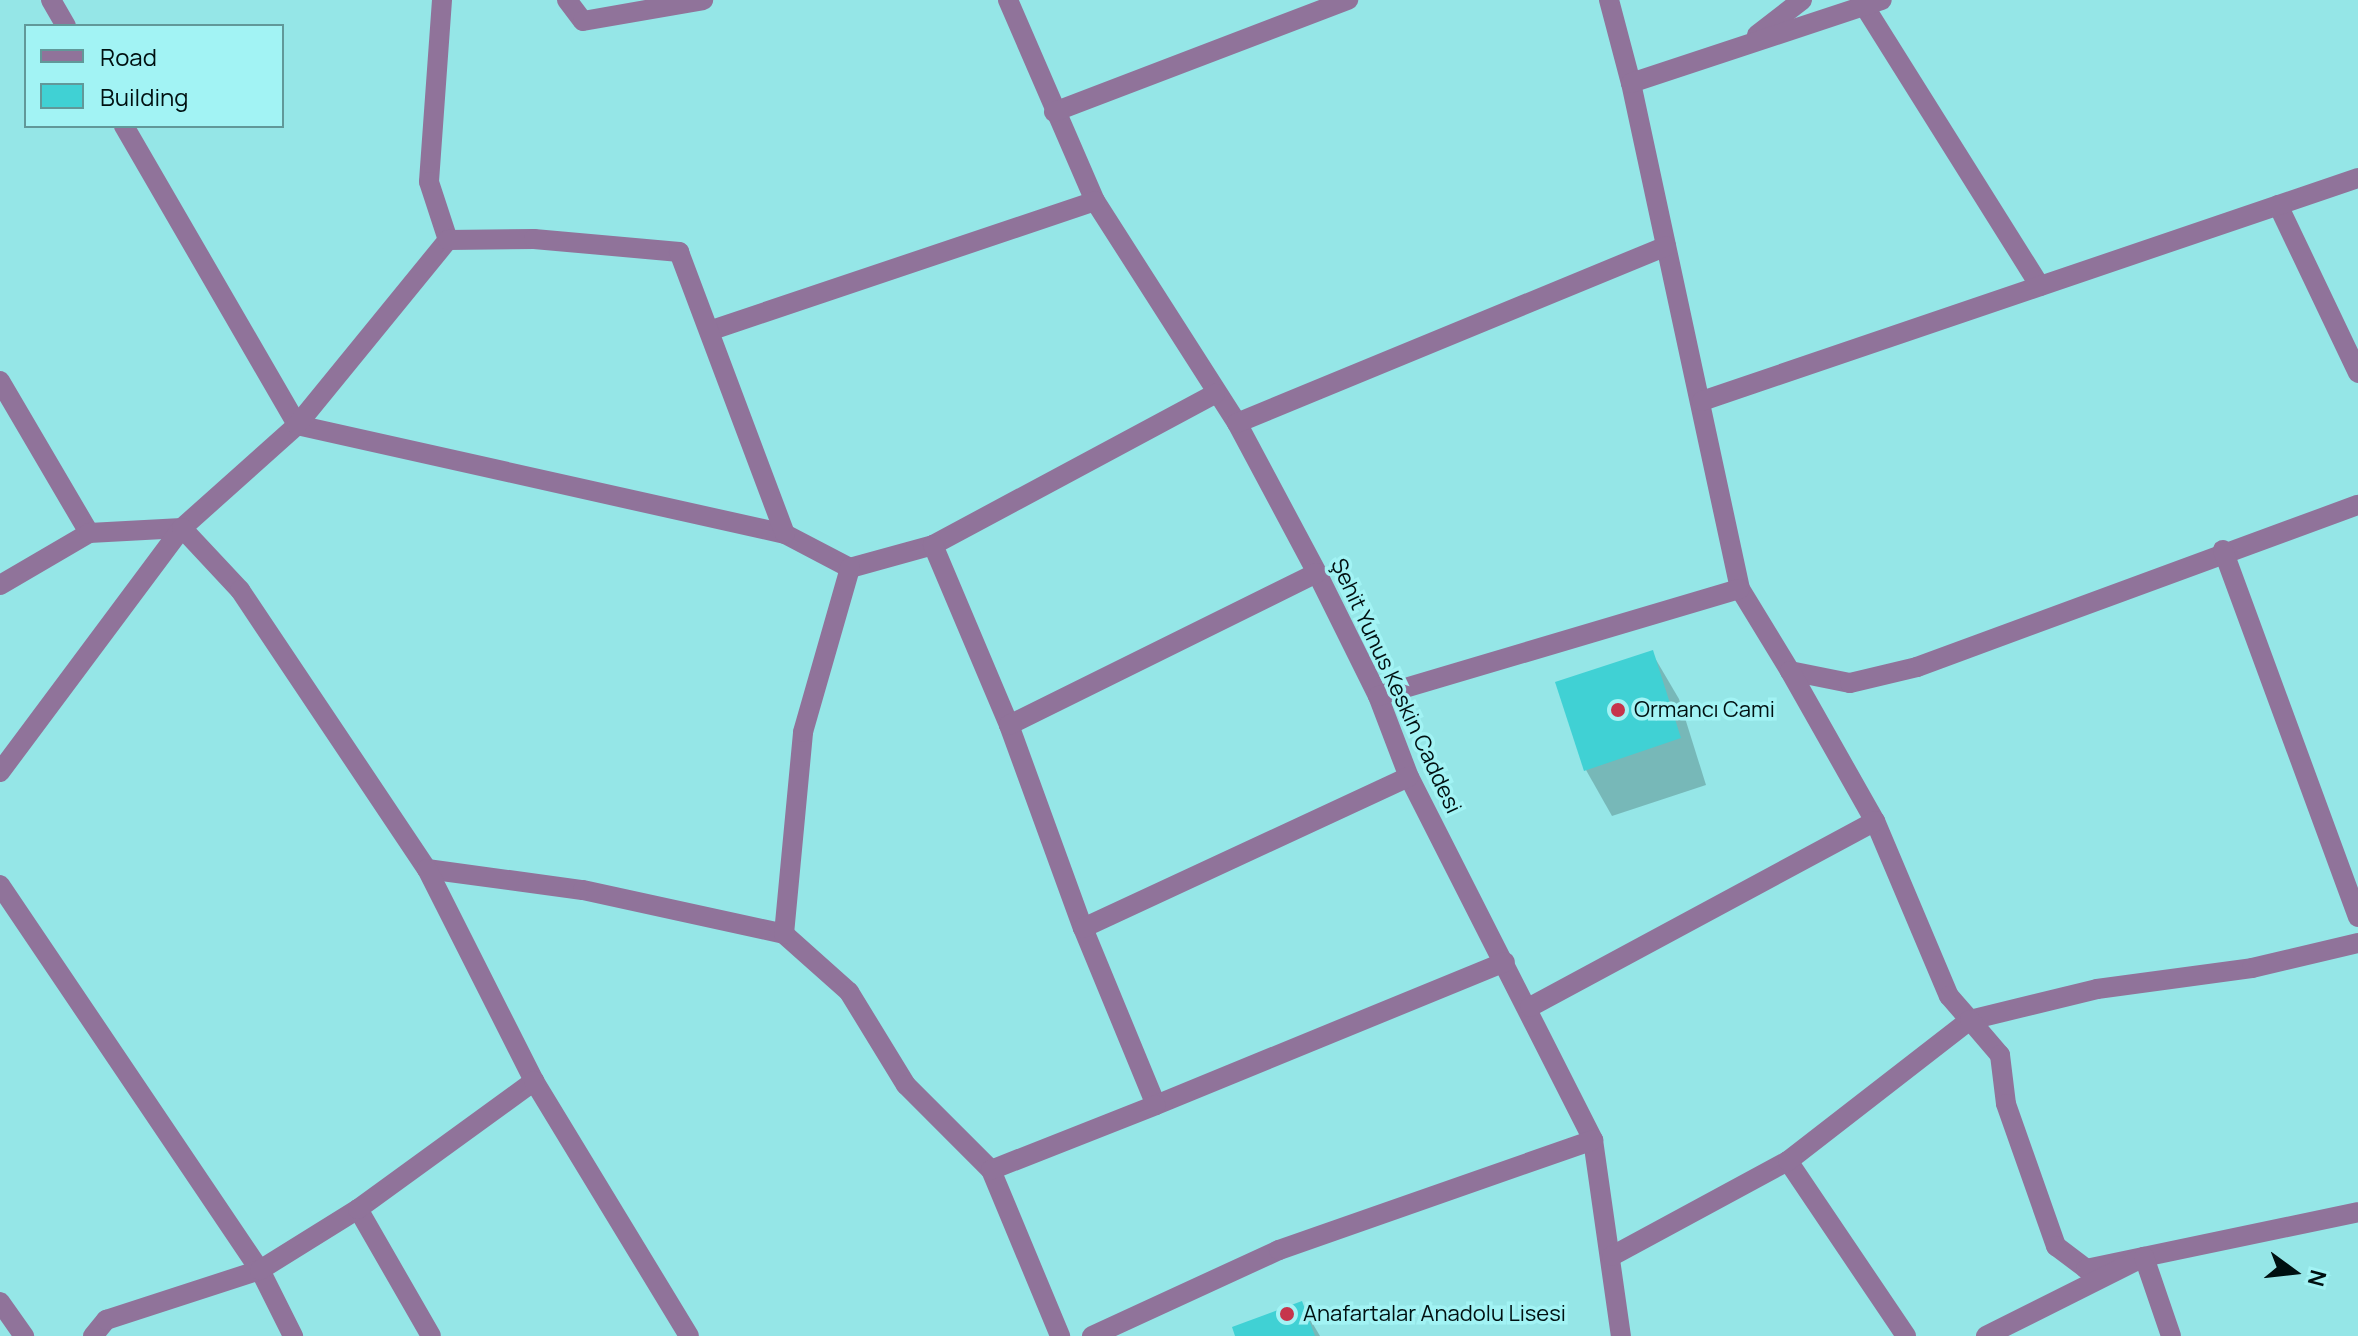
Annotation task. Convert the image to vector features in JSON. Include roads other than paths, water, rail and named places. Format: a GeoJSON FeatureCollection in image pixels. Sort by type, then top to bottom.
{"type":"FeatureCollection","features":[{"type":"Feature","properties":{"kind":"street"},"geometry":{"type":"LineString","coordinates":[[51,0],[65,24]]}},
{"type":"Feature","properties":{"kind":"street"},"geometry":{"type":"LineString","coordinates":[[442,0],[429,182],[448,240]]}},
{"type":"Feature","properties":{"kind":"street"},"geometry":{"type":"LineString","coordinates":[[567,0],[583,21],[703,0]]}},
{"type":"Feature","properties":{"kind":"street","name":"Şehit Yunus Keskin Caddesi"},"geometry":{"type":"LineString","coordinates":[[1008,0],[1095,201],[1215,394],[1237,423],[1317,573],[1378,696],[1409,777],[1530,1007],[1593,1140],[1612,1256],[1621,1336]]}},
{"type":"Feature","properties":{"kind":"street"},"geometry":{"type":"LineString","coordinates":[[1054,112],[1348,0]]}},
{"type":"Feature","properties":{"kind":"street"},"geometry":{"type":"LineString","coordinates":[[1609,0],[1631,83],[1702,401],[1740,589],[1875,821],[1949,996],[2000,1055],[2006,1104],[2056,1246],[2086,1269],[2358,1212]]}},
{"type":"Feature","properties":{"kind":"street"},"geometry":{"type":"LineString","coordinates":[[1744,45],[1802,0]]}},
{"type":"Feature","properties":{"kind":"street"},"geometry":{"type":"LineString","coordinates":[[1631,83],[1872,2],[2040,286]]}},
{"type":"Feature","properties":{"kind":"street"},"geometry":{"type":"LineString","coordinates":[[125,128],[297,425],[785,534],[850,568],[933,545],[1215,394]]}},
{"type":"Feature","properties":{"kind":"street"},"geometry":{"type":"LineString","coordinates":[[1702,401],[2358,178]]}},
{"type":"Feature","properties":{"kind":"street"},"geometry":{"type":"LineString","coordinates":[[712,330],[1095,201]]}},
{"type":"Feature","properties":{"kind":"street"},"geometry":{"type":"LineString","coordinates":[[2278,205],[2358,373]]}},
{"type":"Feature","properties":{"kind":"street"},"geometry":{"type":"LineString","coordinates":[[448,240],[534,239],[679,252],[712,330],[785,534]]}},
{"type":"Feature","properties":{"kind":"street"},"geometry":{"type":"LineString","coordinates":[[0,772],[182,528],[297,425],[448,240]]}},
{"type":"Feature","properties":{"kind":"street"},"geometry":{"type":"LineString","coordinates":[[1237,423],[1666,246]]}},
{"type":"Feature","properties":{"kind":"street"},"geometry":{"type":"LineString","coordinates":[[0,381],[89,533]]}},
{"type":"Feature","properties":{"kind":"street"},"geometry":{"type":"LineString","coordinates":[[1790,671],[1850,683],[1917,667],[2223,550],[2358,505]]}},
{"type":"Feature","properties":{"kind":"street"},"geometry":{"type":"LineString","coordinates":[[0,585],[89,533],[182,528],[240,590],[427,869],[534,1081],[689,1336]]}},
{"type":"Feature","properties":{"kind":"street"},"geometry":{"type":"LineString","coordinates":[[933,545],[1009,725],[1083,928],[1156,1105]]}},
{"type":"Feature","properties":{"kind":"street"},"geometry":{"type":"LineString","coordinates":[[2223,550],[2358,917]]}},
{"type":"Feature","properties":{"kind":"street"},"geometry":{"type":"LineString","coordinates":[[784,934],[803,732],[850,568]]}},
{"type":"Feature","properties":{"kind":"street"},"geometry":{"type":"LineString","coordinates":[[1009,725],[1317,573]]}},
{"type":"Feature","properties":{"kind":"street"},"geometry":{"type":"LineString","coordinates":[[1378,696],[1740,589]]}},
{"type":"Feature","properties":{"kind":"street"},"geometry":{"type":"LineString","coordinates":[[1083,928],[1409,777]]}},
{"type":"Feature","properties":{"kind":"street"},"geometry":{"type":"LineString","coordinates":[[1530,1007],[1875,821]]}},
{"type":"Feature","properties":{"kind":"street"},"geometry":{"type":"LineString","coordinates":[[427,869],[583,890],[784,934],[849,992],[906,1085],[991,1170],[1060,1336]]}},
{"type":"Feature","properties":{"kind":"street"},"geometry":{"type":"LineString","coordinates":[[0,885],[260,1270],[293,1336]]}},
{"type":"Feature","properties":{"kind":"street"},"geometry":{"type":"LineString","coordinates":[[1612,1256],[1788,1161],[1970,1020],[2097,989],[2252,968],[2358,943]]}},
{"type":"Feature","properties":{"kind":"street"},"geometry":{"type":"LineString","coordinates":[[991,1170],[1505,962]]}},
{"type":"Feature","properties":{"kind":"street"},"geometry":{"type":"LineString","coordinates":[[93,1336],[106,1320],[260,1270],[358,1209],[534,1081]]}},
{"type":"Feature","properties":{"kind":"street"},"geometry":{"type":"LineString","coordinates":[[1092,1336],[1279,1250],[1593,1140]]}},
{"type":"Feature","properties":{"kind":"street"},"geometry":{"type":"LineString","coordinates":[[1788,1161],[1906,1336]]}},
{"type":"Feature","properties":{"kind":"street"},"geometry":{"type":"LineString","coordinates":[[358,1209],[431,1336]]}},
{"type":"Feature","properties":{"kind":"street"},"geometry":{"type":"LineString","coordinates":[[1986,1336],[2144,1257]]}},
{"type":"Feature","properties":{"kind":"street"},"geometry":{"type":"LineString","coordinates":[[2144,1257],[2171,1336]]}},
{"type":"Feature","properties":{"kind":"street"},"geometry":{"type":"LineString","coordinates":[[0,1302],[24,1336]]}},
{"type":"Feature","properties":{"kind":"place","name":"Ormancı Cami"},"geometry":{"type":"Point","coordinates":[1618,710]}},
{"type":"Feature","properties":{"kind":"place","name":"Anafartalar Anadolu Lisesi"},"geometry":{"type":"Point","coordinates":[1287,1314]}}]}
